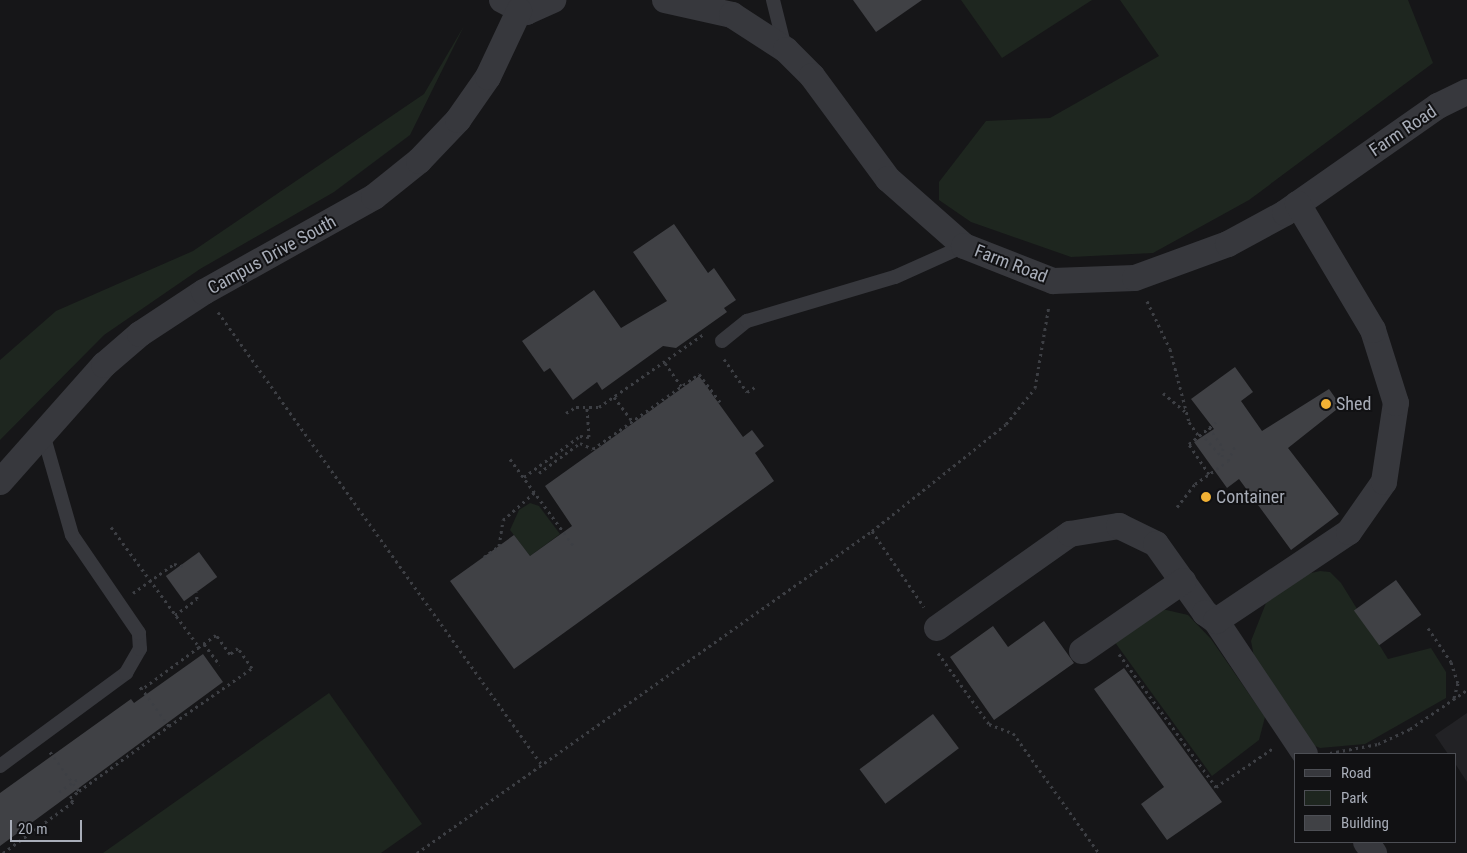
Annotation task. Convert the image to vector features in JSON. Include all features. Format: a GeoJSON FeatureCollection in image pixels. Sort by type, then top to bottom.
{"type":"FeatureCollection","features":[{"type":"Feature","properties":{"kind":"street","name":"Campus Drive South"},"geometry":{"type":"LineString","coordinates":[[0,482],[109,360],[204,292],[325,227],[419,161],[458,120],[488,77],[511,6],[538,10],[553,0]]}},
{"type":"Feature","properties":{"kind":"street","name":"Farm Road"},"geometry":{"type":"LineString","coordinates":[[666,0],[732,15],[786,50],[812,76],[888,179],[964,246],[1053,281],[1135,278],[1228,244],[1298,204],[1438,106],[1467,92]]}},
{"type":"Feature","properties":{"kind":"street"},"geometry":{"type":"LineString","coordinates":[[1216,621],[1349,532],[1384,482],[1396,403],[1373,330],[1298,204]]}},
{"type":"Feature","properties":{"kind":"street"},"geometry":{"type":"LineString","coordinates":[[937,628],[1070,534],[1119,526],[1156,544],[1216,621],[1302,750]]}},
{"type":"Feature","properties":{"kind":"street"},"geometry":{"type":"LineString","coordinates":[[1082,651],[1183,581]]}},
{"type":"Feature","properties":{"kind":"lane"},"geometry":{"type":"LineString","coordinates":[[773,0],[786,50]]}},
{"type":"Feature","properties":{"kind":"lane"},"geometry":{"type":"LineString","coordinates":[[718,345],[747,321],[895,278],[964,246]]}},
{"type":"Feature","properties":{"kind":"lane"},"geometry":{"type":"LineString","coordinates":[[0,766],[136,663],[138,633],[72,535],[43,434]]}},
{"type":"Feature","properties":{"kind":"path"},"geometry":{"type":"LineString","coordinates":[[1135,278],[1170,349],[1187,413],[1198,435]]}},
{"type":"Feature","properties":{"kind":"path"},"geometry":{"type":"LineString","coordinates":[[417,853],[872,531],[1006,424],[1034,388],[1053,281]]}},
{"type":"Feature","properties":{"kind":"path"},"geometry":{"type":"LineString","coordinates":[[204,292],[542,765]]}},
{"type":"Feature","properties":{"kind":"path"},"geometry":{"type":"LineString","coordinates":[[566,413],[587,406],[599,407],[665,363],[713,327]]}},
{"type":"Feature","properties":{"kind":"path"},"geometry":{"type":"LineString","coordinates":[[706,333],[718,345],[748,392],[755,387]]}},
{"type":"Feature","properties":{"kind":"path"},"geometry":{"type":"LineString","coordinates":[[665,363],[681,386]]}},
{"type":"Feature","properties":{"kind":"path"},"geometry":{"type":"LineString","coordinates":[[539,473],[580,443],[594,449],[699,374],[720,402]]}},
{"type":"Feature","properties":{"kind":"path"},"geometry":{"type":"LineString","coordinates":[[1164,393],[1187,413]]}},
{"type":"Feature","properties":{"kind":"path"},"geometry":{"type":"LineString","coordinates":[[614,396],[632,421]]}},
{"type":"Feature","properties":{"kind":"path"},"geometry":{"type":"LineString","coordinates":[[587,406],[589,437],[587,446]]}},
{"type":"Feature","properties":{"kind":"path"},"geometry":{"type":"LineString","coordinates":[[1210,474],[1189,444],[1218,421]]}},
{"type":"Feature","properties":{"kind":"path"},"geometry":{"type":"LineString","coordinates":[[1209,427],[1223,448]]}},
{"type":"Feature","properties":{"kind":"path"},"geometry":{"type":"LineString","coordinates":[[524,477],[580,436],[589,437]]}},
{"type":"Feature","properties":{"kind":"path"},"geometry":{"type":"LineString","coordinates":[[1205,438],[1218,452],[1220,457],[1223,448]]}},
{"type":"Feature","properties":{"kind":"path"},"geometry":{"type":"LineString","coordinates":[[1177,507],[1210,474],[1228,460],[1235,446]]}},
{"type":"Feature","properties":{"kind":"path"},"geometry":{"type":"LineString","coordinates":[[1218,452],[1223,448]]}},
{"type":"Feature","properties":{"kind":"path"},"geometry":{"type":"LineString","coordinates":[[510,458],[573,545]]}},
{"type":"Feature","properties":{"kind":"path"},"geometry":{"type":"LineString","coordinates":[[484,557],[499,546],[503,520],[534,492]]}},
{"type":"Feature","properties":{"kind":"path"},"geometry":{"type":"LineString","coordinates":[[872,531],[937,628],[934,647],[939,655],[989,724],[1013,733],[1099,853]]}},
{"type":"Feature","properties":{"kind":"path"},"geometry":{"type":"LineString","coordinates":[[118,603],[174,564],[183,566]]}},
{"type":"Feature","properties":{"kind":"path"},"geometry":{"type":"LineString","coordinates":[[175,615],[197,600],[196,592]]}},
{"type":"Feature","properties":{"kind":"path"},"geometry":{"type":"LineString","coordinates":[[1428,628],[1451,662],[1458,683],[1454,699]]}},
{"type":"Feature","properties":{"kind":"path"},"geometry":{"type":"LineString","coordinates":[[169,726],[252,668],[238,648],[230,654],[216,635],[199,647]]}},
{"type":"Feature","properties":{"kind":"path"},"geometry":{"type":"LineString","coordinates":[[1105,635],[1216,786],[1275,748],[1329,753],[1378,744],[1410,730],[1467,690]]}},
{"type":"Feature","properties":{"kind":"path"},"geometry":{"type":"LineString","coordinates":[[204,644],[220,665]]}},
{"type":"Feature","properties":{"kind":"path"},"geometry":{"type":"LineString","coordinates":[[59,792],[80,778]]}},
{"type":"Feature","properties":{"kind":"path"},"geometry":{"type":"LineString","coordinates":[[3,853],[73,802],[70,798],[80,791]]}},
{"type":"Feature","properties":{"kind":"shaded area"},"geometry":{"type":"Polygon","coordinates":[[[1467,713],[1467,782],[1457,767],[1457,753],[1447,753],[1435,735],[1467,713]]]}},
{"type":"Feature","properties":{"kind":"green space"},"geometry":{"type":"Polygon","coordinates":[[[961,0],[1092,0],[1002,58],[961,0]]]}},
{"type":"Feature","properties":{"kind":"green space"},"geometry":{"type":"Polygon","coordinates":[[[1120,0],[1408,0],[1433,63],[1249,200],[1153,253],[1071,257],[971,222],[939,200],[939,182],[986,121],[1050,118],[1159,56],[1120,0]]]}},
{"type":"Feature","properties":{"kind":"green space"},"geometry":{"type":"Polygon","coordinates":[[[464,26],[410,135],[334,192],[200,269],[104,335],[0,440],[0,360],[56,311],[193,251],[424,94],[464,26]]]}},
{"type":"Feature","properties":{"kind":"green space"},"geometry":{"type":"Polygon","coordinates":[[[530,503],[539,506],[560,534],[530,556],[510,530],[519,510],[530,503]]]}},
{"type":"Feature","properties":{"kind":"green space"},"geometry":{"type":"Polygon","coordinates":[[[1320,571],[1330,572],[1341,583],[1388,659],[1431,648],[1446,672],[1446,698],[1365,744],[1320,748],[1306,742],[1255,662],[1251,641],[1266,603],[1307,574],[1320,571]]]}},
{"type":"Feature","properties":{"kind":"green space"},"geometry":{"type":"Polygon","coordinates":[[[1162,609],[1188,615],[1211,639],[1265,717],[1259,740],[1212,776],[1114,641],[1162,609]]]}},
{"type":"Feature","properties":{"kind":"green space"},"geometry":{"type":"Polygon","coordinates":[[[329,693],[422,824],[381,853],[103,853],[329,693]]]}},
{"type":"Feature","properties":{"kind":"building"},"geometry":{"type":"Polygon","coordinates":[[[853,0],[922,0],[876,32],[853,0]]]}},
{"type":"Feature","properties":{"kind":"building"},"geometry":{"type":"Polygon","coordinates":[[[674,224],[708,273],[714,268],[736,300],[724,308],[727,312],[676,348],[663,346],[602,390],[597,382],[573,400],[550,368],[544,372],[522,341],[594,290],[621,328],[667,301],[633,252],[674,224]]]}},
{"type":"Feature","properties":{"kind":"building"},"geometry":{"type":"Polygon","coordinates":[[[1235,367],[1253,392],[1241,401],[1262,431],[1329,389],[1341,406],[1288,448],[1339,514],[1291,550],[1239,479],[1227,488],[1194,442],[1214,429],[1191,399],[1235,367]]]}},
{"type":"Feature","properties":{"kind":"building"},"geometry":{"type":"Polygon","coordinates":[[[699,376],[743,437],[752,430],[764,446],[755,453],[774,481],[514,669],[450,581],[514,535],[530,556],[572,526],[545,486],[699,376]]]}},
{"type":"Feature","properties":{"kind":"building"},"geometry":{"type":"Polygon","coordinates":[[[199,552],[217,577],[184,601],[166,576],[199,552]]]}},
{"type":"Feature","properties":{"kind":"building"},"geometry":{"type":"Polygon","coordinates":[[[1396,580],[1421,615],[1379,645],[1354,611],[1396,580]]]}},
{"type":"Feature","properties":{"kind":"building"},"geometry":{"type":"Polygon","coordinates":[[[1044,621],[1074,663],[994,720],[950,657],[993,626],[1008,647],[1044,621]]]}},
{"type":"Feature","properties":{"kind":"building"},"geometry":{"type":"Polygon","coordinates":[[[203,654],[223,682],[0,846],[0,793],[131,699],[134,703],[203,654]]]}},
{"type":"Feature","properties":{"kind":"building"},"geometry":{"type":"Polygon","coordinates":[[[1124,668],[1222,802],[1167,840],[1141,804],[1164,787],[1094,689],[1124,668]]]}},
{"type":"Feature","properties":{"kind":"building"},"geometry":{"type":"Polygon","coordinates":[[[933,714],[959,748],[885,804],[860,769],[933,714]]]}},
{"type":"Feature","properties":{"kind":"place","name":"Shed"},"geometry":{"type":"Point","coordinates":[1326,404]}},
{"type":"Feature","properties":{"kind":"place","name":"Container"},"geometry":{"type":"Point","coordinates":[1206,497]}}]}
